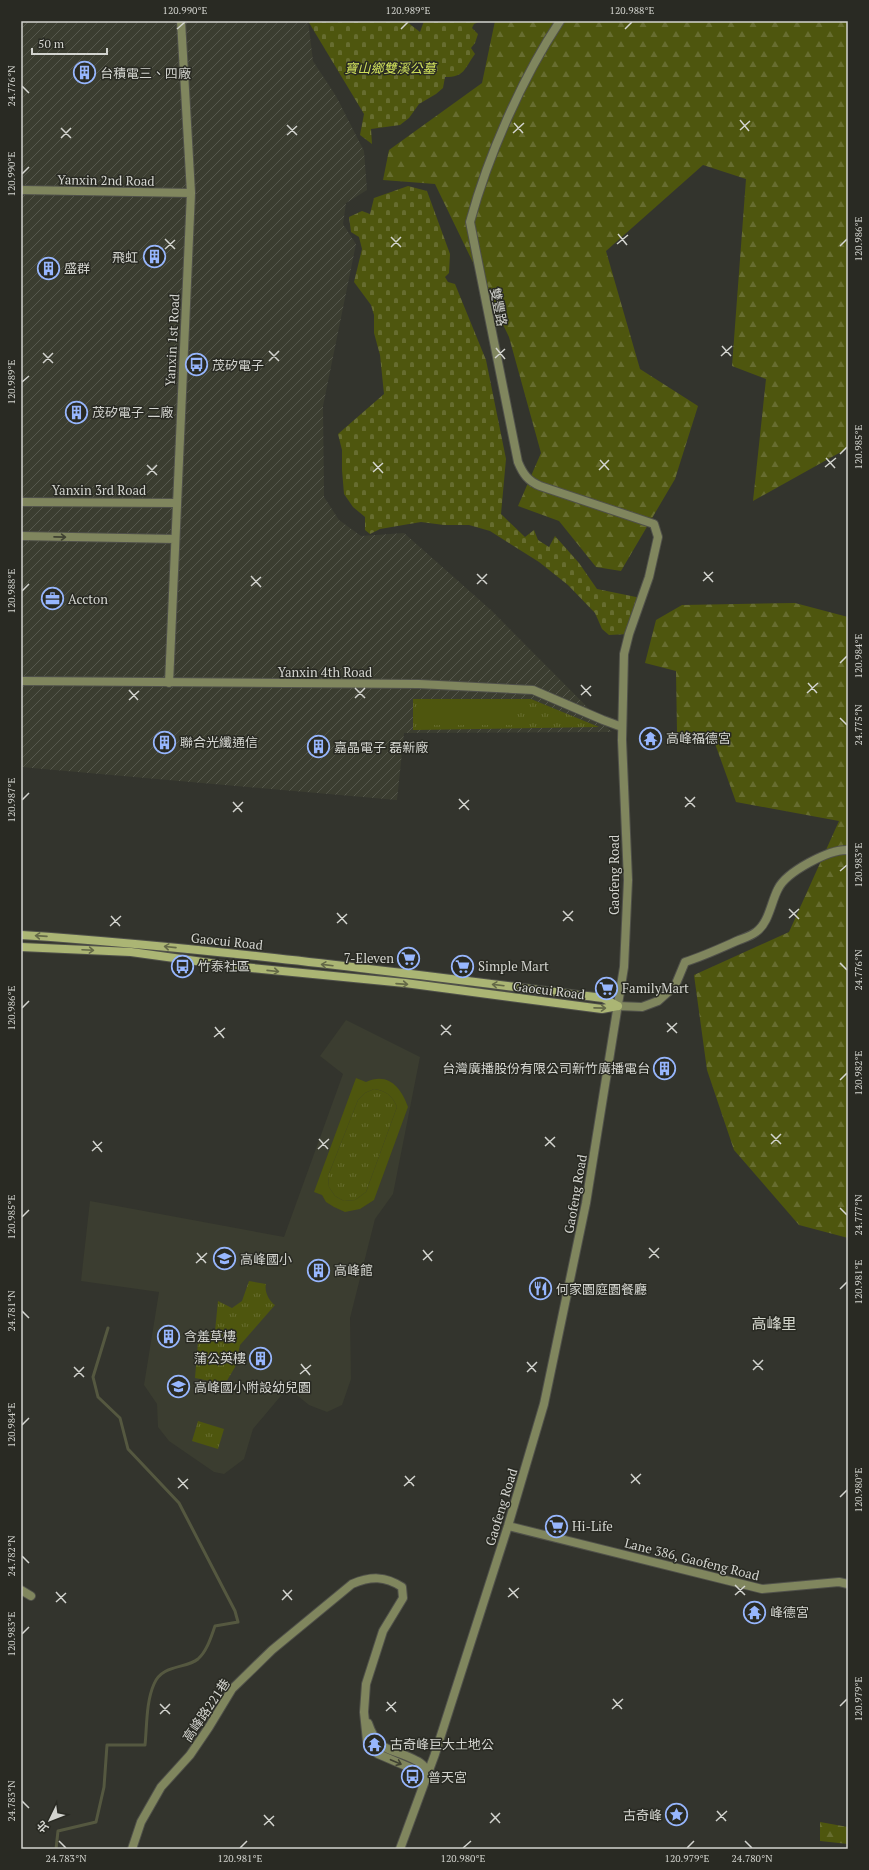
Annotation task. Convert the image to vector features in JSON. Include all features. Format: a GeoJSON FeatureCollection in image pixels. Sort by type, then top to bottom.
{"type":"FeatureCollection","features":[{"type":"Feature","properties":{"kind":"street","name":"Yanxin 1st Road"},"geometry":{"type":"LineString","coordinates":[[169,684],[191,193],[182,21]]}},
{"type":"Feature","properties":{"kind":"street","name":"雙豐路"},"geometry":{"type":"LineString","coordinates":[[560,21],[521,90],[480,186],[470,222],[518,462],[523,475],[532,483],[540,486],[654,524]]}},
{"type":"Feature","properties":{"kind":"street","name":"Yanxin 2nd Road"},"geometry":{"type":"LineString","coordinates":[[21,190],[191,193]]}},
{"type":"Feature","properties":{"kind":"street","name":"Yanxin 3rd Road"},"geometry":{"type":"LineString","coordinates":[[21,502],[177,503]]}},
{"type":"Feature","properties":{"kind":"street","name":"Gaofeng Road"},"geometry":{"type":"LineString","coordinates":[[400,1849],[429,1771],[508,1526],[544,1404],[586,1203],[624,967],[628,880],[622,727],[624,654],[629,634],[649,577],[658,537],[654,524]]}},
{"type":"Feature","properties":{"kind":"street"},"geometry":{"type":"LineString","coordinates":[[21,536],[175,539]]}},
{"type":"Feature","properties":{"kind":"street","name":"Yanxin 4th Road"},"geometry":{"type":"LineString","coordinates":[[21,681],[169,684],[419,684],[533,690],[622,727]]}},
{"type":"Feature","properties":{"kind":"street"},"geometry":{"type":"LineString","coordinates":[[618,1006],[642,1007],[658,1001],[675,986],[685,962],[708,954],[756,932],[772,906],[778,888],[791,875],[824,856],[842,850],[848,850]]}},
{"type":"Feature","properties":{"kind":"street","name":"Gaocui Road"},"geometry":{"type":"LineString","coordinates":[[21,935],[133,943],[406,973],[603,998],[618,1006]]}},
{"type":"Feature","properties":{"kind":"street","name":"Gaocui Road"},"geometry":{"type":"LineString","coordinates":[[21,947],[131,952],[232,966],[405,983],[602,1009],[618,1006]]}},
{"type":"Feature","properties":{"kind":"street","name":"Lane 386, Gaofeng Road"},"geometry":{"type":"LineString","coordinates":[[508,1526],[762,1589],[839,1582],[848,1584]]}},
{"type":"Feature","properties":{"kind":"street","name":"高峰路221巷"},"geometry":{"type":"LineString","coordinates":[[132,1849],[141,1822],[161,1787],[190,1755],[232,1689],[278,1645],[352,1584],[365,1578],[381,1578],[393,1581],[402,1587],[403,1598],[383,1631],[366,1684],[364,1712],[373,1736],[381,1746],[418,1761],[429,1771]]}},
{"type":"Feature","properties":{"kind":"street"},"geometry":{"type":"LineString","coordinates":[[21,1590],[30,1596]]}},
{"type":"Feature","properties":{"kind":"shaded area"},"geometry":{"type":"Polygon","coordinates":[[[21,21],[308,21],[313,61],[336,96],[364,151],[367,190],[346,203],[343,224],[356,244],[323,406],[324,497],[339,520],[361,536],[404,533],[492,611],[612,732],[404,733],[397,800],[21,767],[21,21]]]}},
{"type":"Feature","properties":{"kind":"shaded area","name":"高峰國小"},"geometry":{"type":"Polygon","coordinates":[[[346,1020],[420,1057],[393,1194],[375,1219],[350,1318],[351,1379],[342,1405],[327,1412],[309,1405],[293,1392],[285,1391],[253,1429],[244,1459],[224,1474],[214,1472],[169,1441],[158,1427],[157,1404],[144,1385],[159,1292],[81,1281],[90,1201],[284,1237],[343,1074],[320,1056],[346,1020]]]}},
{"type":"Feature","properties":{"kind":"green space","name":"寶山鄉雙溪公墓"},"geometry":{"type":"Polygon","coordinates":[[[308,21],[406,21],[420,32],[424,21],[481,21],[474,24],[472,28],[478,34],[475,43],[471,48],[475,54],[463,71],[457,76],[445,77],[443,88],[419,104],[409,118],[400,125],[371,129],[372,144],[360,135],[364,114],[308,21]]]}},
{"type":"Feature","properties":{"kind":"green space"},"geometry":{"type":"Polygon","coordinates":[[[495,21],[848,21],[848,448],[753,501],[766,379],[732,366],[746,179],[703,165],[606,251],[640,369],[698,406],[675,479],[621,571],[596,567],[559,521],[518,506],[541,453],[509,337],[435,184],[383,180],[389,150],[482,83],[495,21]]]}},
{"type":"Feature","properties":{"kind":"green space"},"geometry":{"type":"Polygon","coordinates":[[[408,186],[427,191],[450,254],[449,273],[445,277],[448,282],[455,284],[486,360],[506,459],[501,514],[525,537],[534,530],[538,540],[549,547],[555,536],[579,563],[597,589],[641,598],[629,634],[609,635],[602,629],[595,613],[568,585],[539,562],[490,531],[469,525],[444,525],[421,522],[380,529],[370,534],[365,530],[365,517],[353,507],[344,494],[342,450],[338,434],[384,394],[380,355],[374,333],[374,315],[371,305],[354,282],[362,249],[359,237],[351,232],[349,217],[362,211],[370,214],[374,198],[408,186]]]}},
{"type":"Feature","properties":{"kind":"green space"},"geometry":{"type":"Polygon","coordinates":[[[795,603],[848,617],[848,1238],[799,1225],[734,1150],[707,1070],[694,975],[789,932],[839,821],[736,802],[713,738],[677,732],[676,671],[645,663],[656,620],[682,605],[795,603]]]}},
{"type":"Feature","properties":{"kind":"green space"},"geometry":{"type":"Polygon","coordinates":[[[413,699],[531,699],[599,727],[413,730],[413,699]]]}},
{"type":"Feature","properties":{"kind":"green space"},"geometry":{"type":"Polygon","coordinates":[[[421,701],[515,701],[515,725],[421,725],[421,701]]]}},
{"type":"Feature","properties":{"kind":"green space"},"geometry":{"type":"Polygon","coordinates":[[[356,1078],[366,1082],[374,1079],[381,1079],[393,1083],[402,1093],[408,1107],[374,1200],[360,1209],[345,1212],[326,1202],[322,1195],[314,1192],[356,1078]],[[374,1089],[365,1093],[358,1100],[328,1176],[329,1187],[335,1196],[344,1201],[355,1200],[366,1192],[397,1107],[391,1097],[385,1092],[374,1089]]]}},
{"type":"Feature","properties":{"kind":"green space"},"geometry":{"type":"Polygon","coordinates":[[[374,1089],[388,1094],[393,1099],[397,1107],[366,1192],[355,1200],[344,1201],[335,1196],[329,1187],[328,1176],[358,1100],[365,1093],[374,1089]]]}},
{"type":"Feature","properties":{"kind":"green space"},"geometry":{"type":"Polygon","coordinates":[[[249,1281],[266,1284],[268,1296],[275,1305],[240,1345],[235,1367],[225,1384],[195,1378],[199,1330],[215,1331],[218,1301],[232,1308],[242,1301],[249,1281]]]}},
{"type":"Feature","properties":{"kind":"green space"},"geometry":{"type":"Polygon","coordinates":[[[198,1421],[224,1429],[218,1449],[192,1441],[198,1421]]]}},
{"type":"Feature","properties":{"kind":"green space"},"geometry":{"type":"Polygon","coordinates":[[[820,1822],[848,1827],[848,1844],[820,1841],[820,1822]]]}},
{"type":"Feature","properties":{"kind":"waterway"},"geometry":{"type":"LineString","coordinates":[[56,1849],[58,1831],[96,1822],[104,1787],[107,1745],[145,1745],[147,1714],[151,1691],[158,1678],[168,1670],[198,1659],[206,1648],[215,1626],[238,1622],[235,1611],[179,1503],[128,1449],[120,1418],[98,1397],[93,1377],[108,1328]]}},
{"type":"Feature","properties":{"kind":"place","name":"台積電三、四廠"},"geometry":{"type":"Point","coordinates":[84,73]}},
{"type":"Feature","properties":{"kind":"place","name":"飛虹"},"geometry":{"type":"Point","coordinates":[154,257]}},
{"type":"Feature","properties":{"kind":"place","name":"盛群"},"geometry":{"type":"Point","coordinates":[49,268]}},
{"type":"Feature","properties":{"kind":"place","name":"茂矽電子"},"geometry":{"type":"Point","coordinates":[196,365]}},
{"type":"Feature","properties":{"kind":"place","name":"茂矽電子 二廠"},"geometry":{"type":"Point","coordinates":[76,412]}},
{"type":"Feature","properties":{"kind":"place","name":"Accton"},"geometry":{"type":"Point","coordinates":[53,599]}},
{"type":"Feature","properties":{"kind":"place","name":"高峰福德宮"},"geometry":{"type":"Point","coordinates":[650,738]}},
{"type":"Feature","properties":{"kind":"place","name":"聯合光纖通信"},"geometry":{"type":"Point","coordinates":[165,742]}},
{"type":"Feature","properties":{"kind":"place","name":"嘉晶電子 磊新廠"},"geometry":{"type":"Point","coordinates":[319,747]}},
{"type":"Feature","properties":{"kind":"place","name":"7-Eleven"},"geometry":{"type":"Point","coordinates":[409,958]}},
{"type":"Feature","properties":{"kind":"place","name":"竹泰社區"},"geometry":{"type":"Point","coordinates":[182,966]}},
{"type":"Feature","properties":{"kind":"place","name":"Simple Mart"},"geometry":{"type":"Point","coordinates":[463,966]}},
{"type":"Feature","properties":{"kind":"place","name":"FamilyMart"},"geometry":{"type":"Point","coordinates":[607,988]}},
{"type":"Feature","properties":{"kind":"place","name":"台灣廣播股份有限公司新竹廣播電台"},"geometry":{"type":"Point","coordinates":[665,1068]}},
{"type":"Feature","properties":{"kind":"place","name":"高峰國小"},"geometry":{"type":"Point","coordinates":[224,1259]}},
{"type":"Feature","properties":{"kind":"place","name":"高峰館"},"geometry":{"type":"Point","coordinates":[319,1270]}},
{"type":"Feature","properties":{"kind":"place","name":"何家園庭園餐廳"},"geometry":{"type":"Point","coordinates":[540,1289]}},
{"type":"Feature","properties":{"kind":"place","name":"含羞草樓"},"geometry":{"type":"Point","coordinates":[168,1336]}},
{"type":"Feature","properties":{"kind":"place","name":"蒲公英樓"},"geometry":{"type":"Point","coordinates":[261,1358]}},
{"type":"Feature","properties":{"kind":"place","name":"高峰國小附設幼兒園"},"geometry":{"type":"Point","coordinates":[179,1387]}},
{"type":"Feature","properties":{"kind":"place","name":"Hi-Life"},"geometry":{"type":"Point","coordinates":[556,1526]}},
{"type":"Feature","properties":{"kind":"place","name":"峰德宮"},"geometry":{"type":"Point","coordinates":[755,1612]}},
{"type":"Feature","properties":{"kind":"place","name":"古奇峰巨大土地公"},"geometry":{"type":"Point","coordinates":[374,1744]}},
{"type":"Feature","properties":{"kind":"place","name":"普天宮"},"geometry":{"type":"Point","coordinates":[412,1777]}},
{"type":"Feature","properties":{"kind":"place","name":"古奇峰"},"geometry":{"type":"Point","coordinates":[677,1815]}},
{"type":"Feature","properties":{"kind":"district","name":"高峰里"},"geometry":{"type":"Point","coordinates":[774,1324]}}]}
